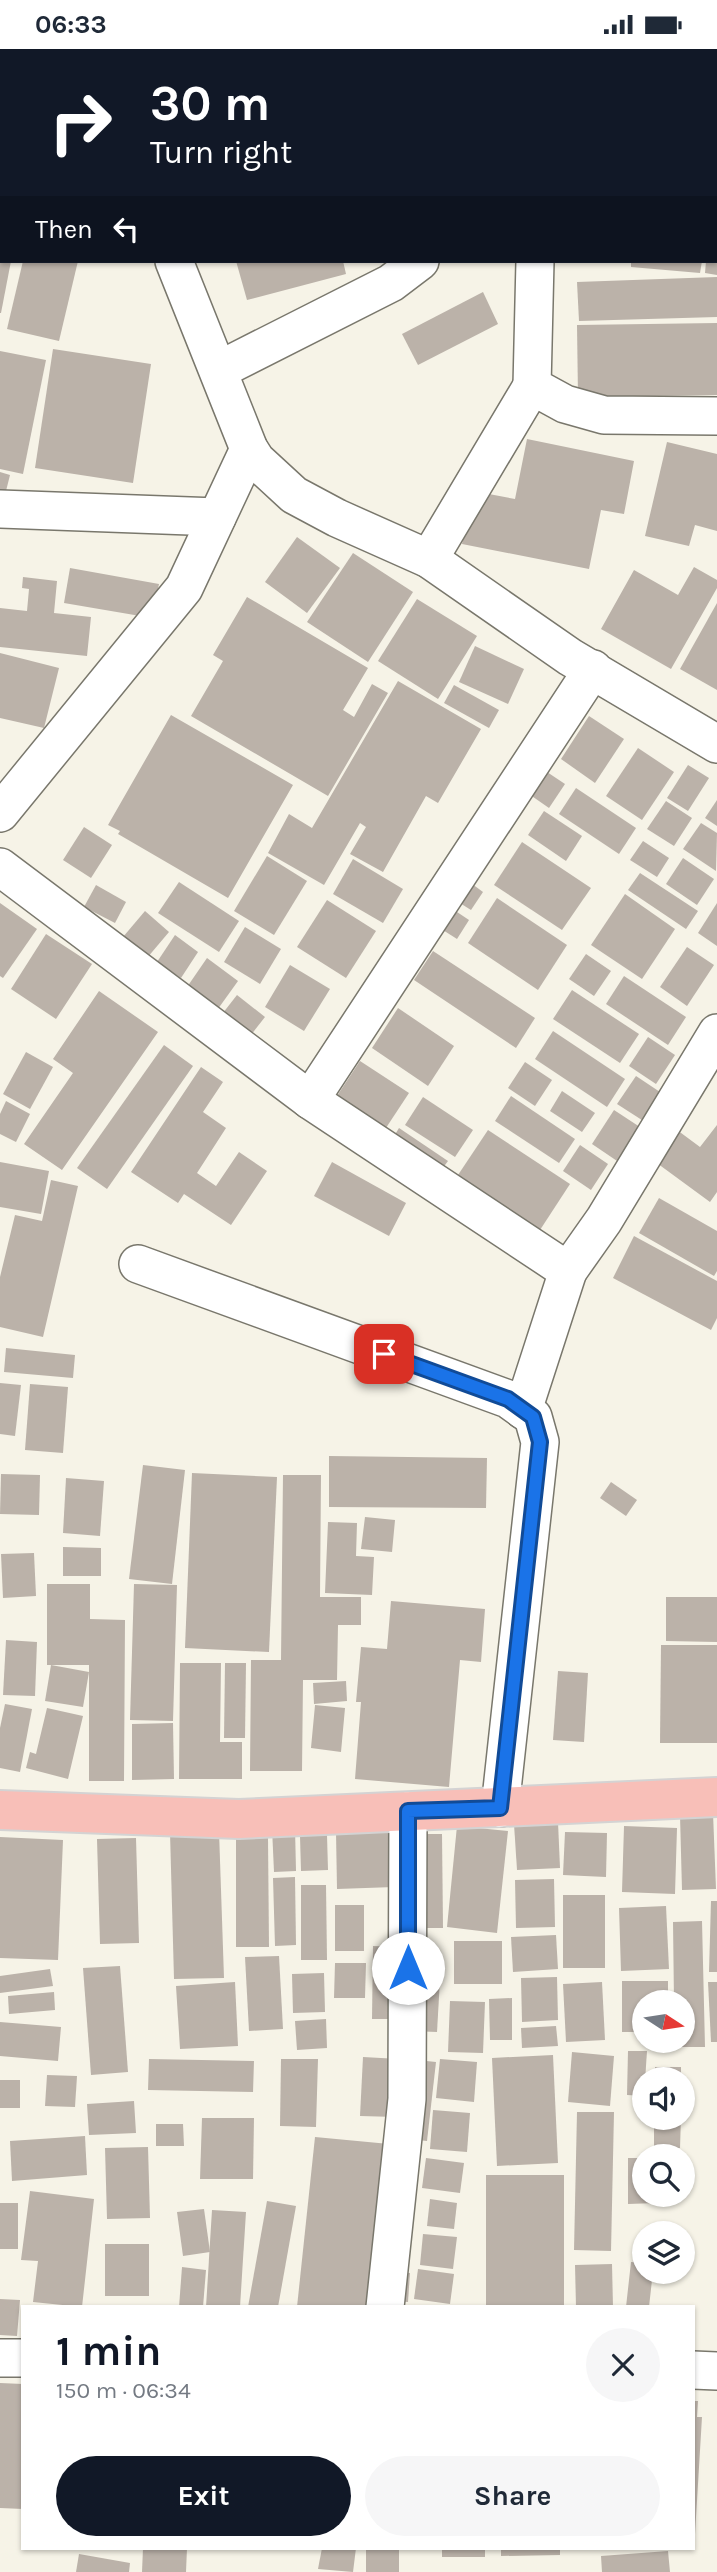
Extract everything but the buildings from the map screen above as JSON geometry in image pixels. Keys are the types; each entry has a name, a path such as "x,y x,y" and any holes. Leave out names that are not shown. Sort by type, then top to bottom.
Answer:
{"main road":[{"path":"0,1810 239,1819 717,1797"}],"street":[{"path":"175,263 249,449 256,460 294,495 337,518 429,559 570,657 717,744"},
{"path":"219,370 391,283 417,263"},
{"path":"429,559 532,386 535,263"},
{"path":"532,386 565,404 604,415 717,416"},
{"path":"0,813 184,589 249,449"},
{"path":"0,509 217,517"},
{"path":"310,1100 593,669"},
{"path":"0,867 310,1100 568,1271"},
{"path":"523,1410 568,1271 604,1220 717,1033"},
{"path":"138,1264 508,1399 533,1417 540,1442 500,1808"},
{"path":"385,2305 407,2099 408,1811"},
{"path":"0,2358 21,2358"},
{"path":"695,2370 717,2371"}],"route":[{"path":"384,1354 508,1399 533,1417 540,1442 500,1808 408,1811 408,1968"}]}
